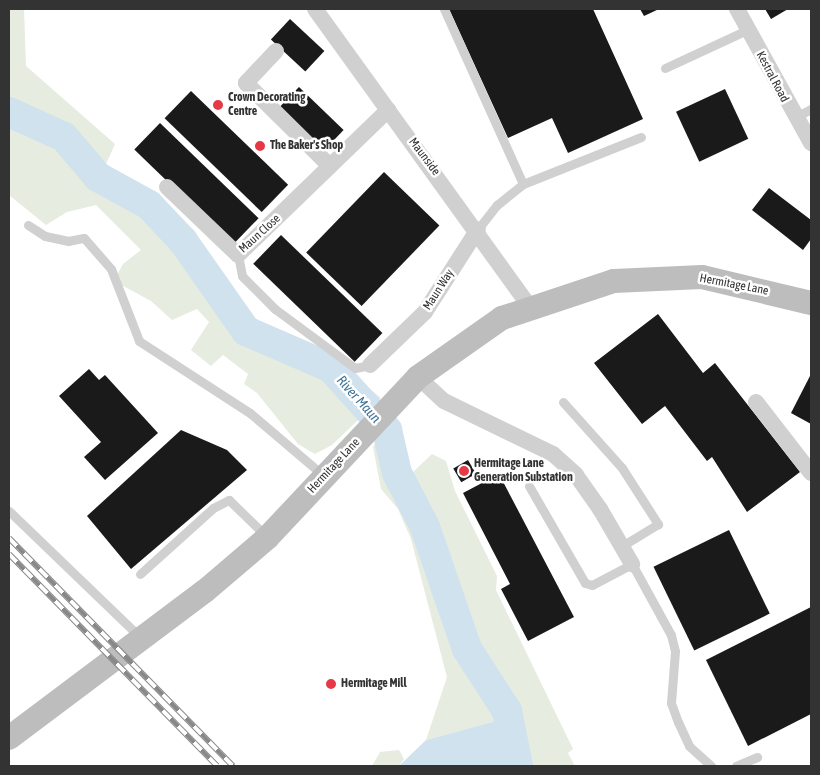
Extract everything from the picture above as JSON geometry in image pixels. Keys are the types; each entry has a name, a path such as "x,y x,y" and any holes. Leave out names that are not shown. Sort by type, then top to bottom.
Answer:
{"street":[{"name":"Kestral Road","path":"737,9 794,118 811,144"},
{"name":"Maunside","path":"318,10 388,110 478,229 530,307"},
{"path":"276,51 246,83 330,166"},
{"name":"Maun Close","path":"167,187 238,255 388,110"},
{"name":"Maun Way","path":"370,365 425,312 478,229"},
{"name":"Hermitage Lane","path":"9,738 142,639 267,538 418,377 486,328 530,307 614,281 702,277 811,304"},
{"path":"418,377 444,401 553,454 576,475 632,564"},
{"path":"756,402 811,473"}],"lane":[{"path":"444,9 523,184"},
{"path":"665,68 747,30"},
{"path":"794,118 811,110"},
{"path":"478,229 496,205 523,184 641,137"},
{"path":"28,224 45,236 68,242 84,238 111,269 139,341 250,413 324,476"},
{"path":"238,255 242,276 275,308 355,368 370,365"},
{"path":"562,402 622,468 658,524 622,546"},
{"path":"529,486 585,584 592,585 632,564 671,635 674,651 671,704 678,722 689,746 711,766"},
{"path":"140,574 213,508 229,500 267,538"},
{"path":"9,511 142,639"},
{"path":"736,766 757,757"}],"shaded area":[{"path":"9,9 24,9 26,66 115,144 106,164 123,179 135,181 185,229 261,329 314,352 323,350 381,398 332,445 315,454 298,444 257,393 244,384 248,374 223,355 211,366 191,350 209,322 197,309 172,320 151,301 114,281 123,264 141,250 96,205 67,212 46,225 9,195"},
{"path":"381,435 398,448 405,474 413,472 432,454 446,461 455,491 497,576 496,590 573,749 568,753 575,766 533,766 527,744 496,721 426,740 447,677 411,539 398,509 381,489 373,447"},
{"path":"399,750 404,759 399,766 372,766 380,752"}],"water":[{"path":"507,711 527,744 533,766 399,766 426,740 496,721"}],"building":[{"path":"449,9 593,9 643,119 568,153 552,118 508,138"},
{"path":"640,9 659,9 644,16"},
{"path":"765,9 788,9 771,19"},
{"path":"290,19 324,51 305,72 271,39"},
{"path":"299,87 344,130 323,152 278,109"},
{"path":"725,89 748,139 699,162 676,112"},
{"path":"191,91 288,185 262,212 165,118"},
{"path":"160,123 259,218 233,245 134,150"},
{"path":"384,172 439,225 362,306 306,253"},
{"path":"769,188 811,220 811,239 803,250 752,210"},
{"path":"281,235 382,333 355,362 253,264"},
{"path":"658,314 703,373 715,363 800,472 747,512 712,457 707,461 665,406 642,424 594,363"},
{"path":"89,369 99,380 105,375 158,433 105,480 84,457 101,442 59,396"},
{"path":"811,374 811,424 791,413"},
{"path":"181,430 227,450 247,470 131,569 87,516"},
{"name":"Hermitage Lane Generation Substation","path":"468,460 476,474 461,482 453,468"},
{"path":"499,474 574,617 528,641 501,589 510,584 463,493"},
{"path":"729,530 770,614 694,650 654,567"},
{"path":"811,607 811,714 748,746 706,660"}],"waterway":[{"name":"River Maun","path":"9,112 64,137 98,177 149,205 183,241 246,331 331,368 387,430 397,473 425,527 467,649 507,711 518,766"}],"railway":[{"path":"9,538 233,766"},
{"path":"9,554 217,766"}],"place":[{"name":"Crown Decorating Centre","path":"218,105"},
{"name":"The Baker's Shop","path":"260,146"},
{"name":"Hermitage Lane Generation Substation","path":"464,471"},
{"name":"Hermitage Mill","path":"331,684"}]}
